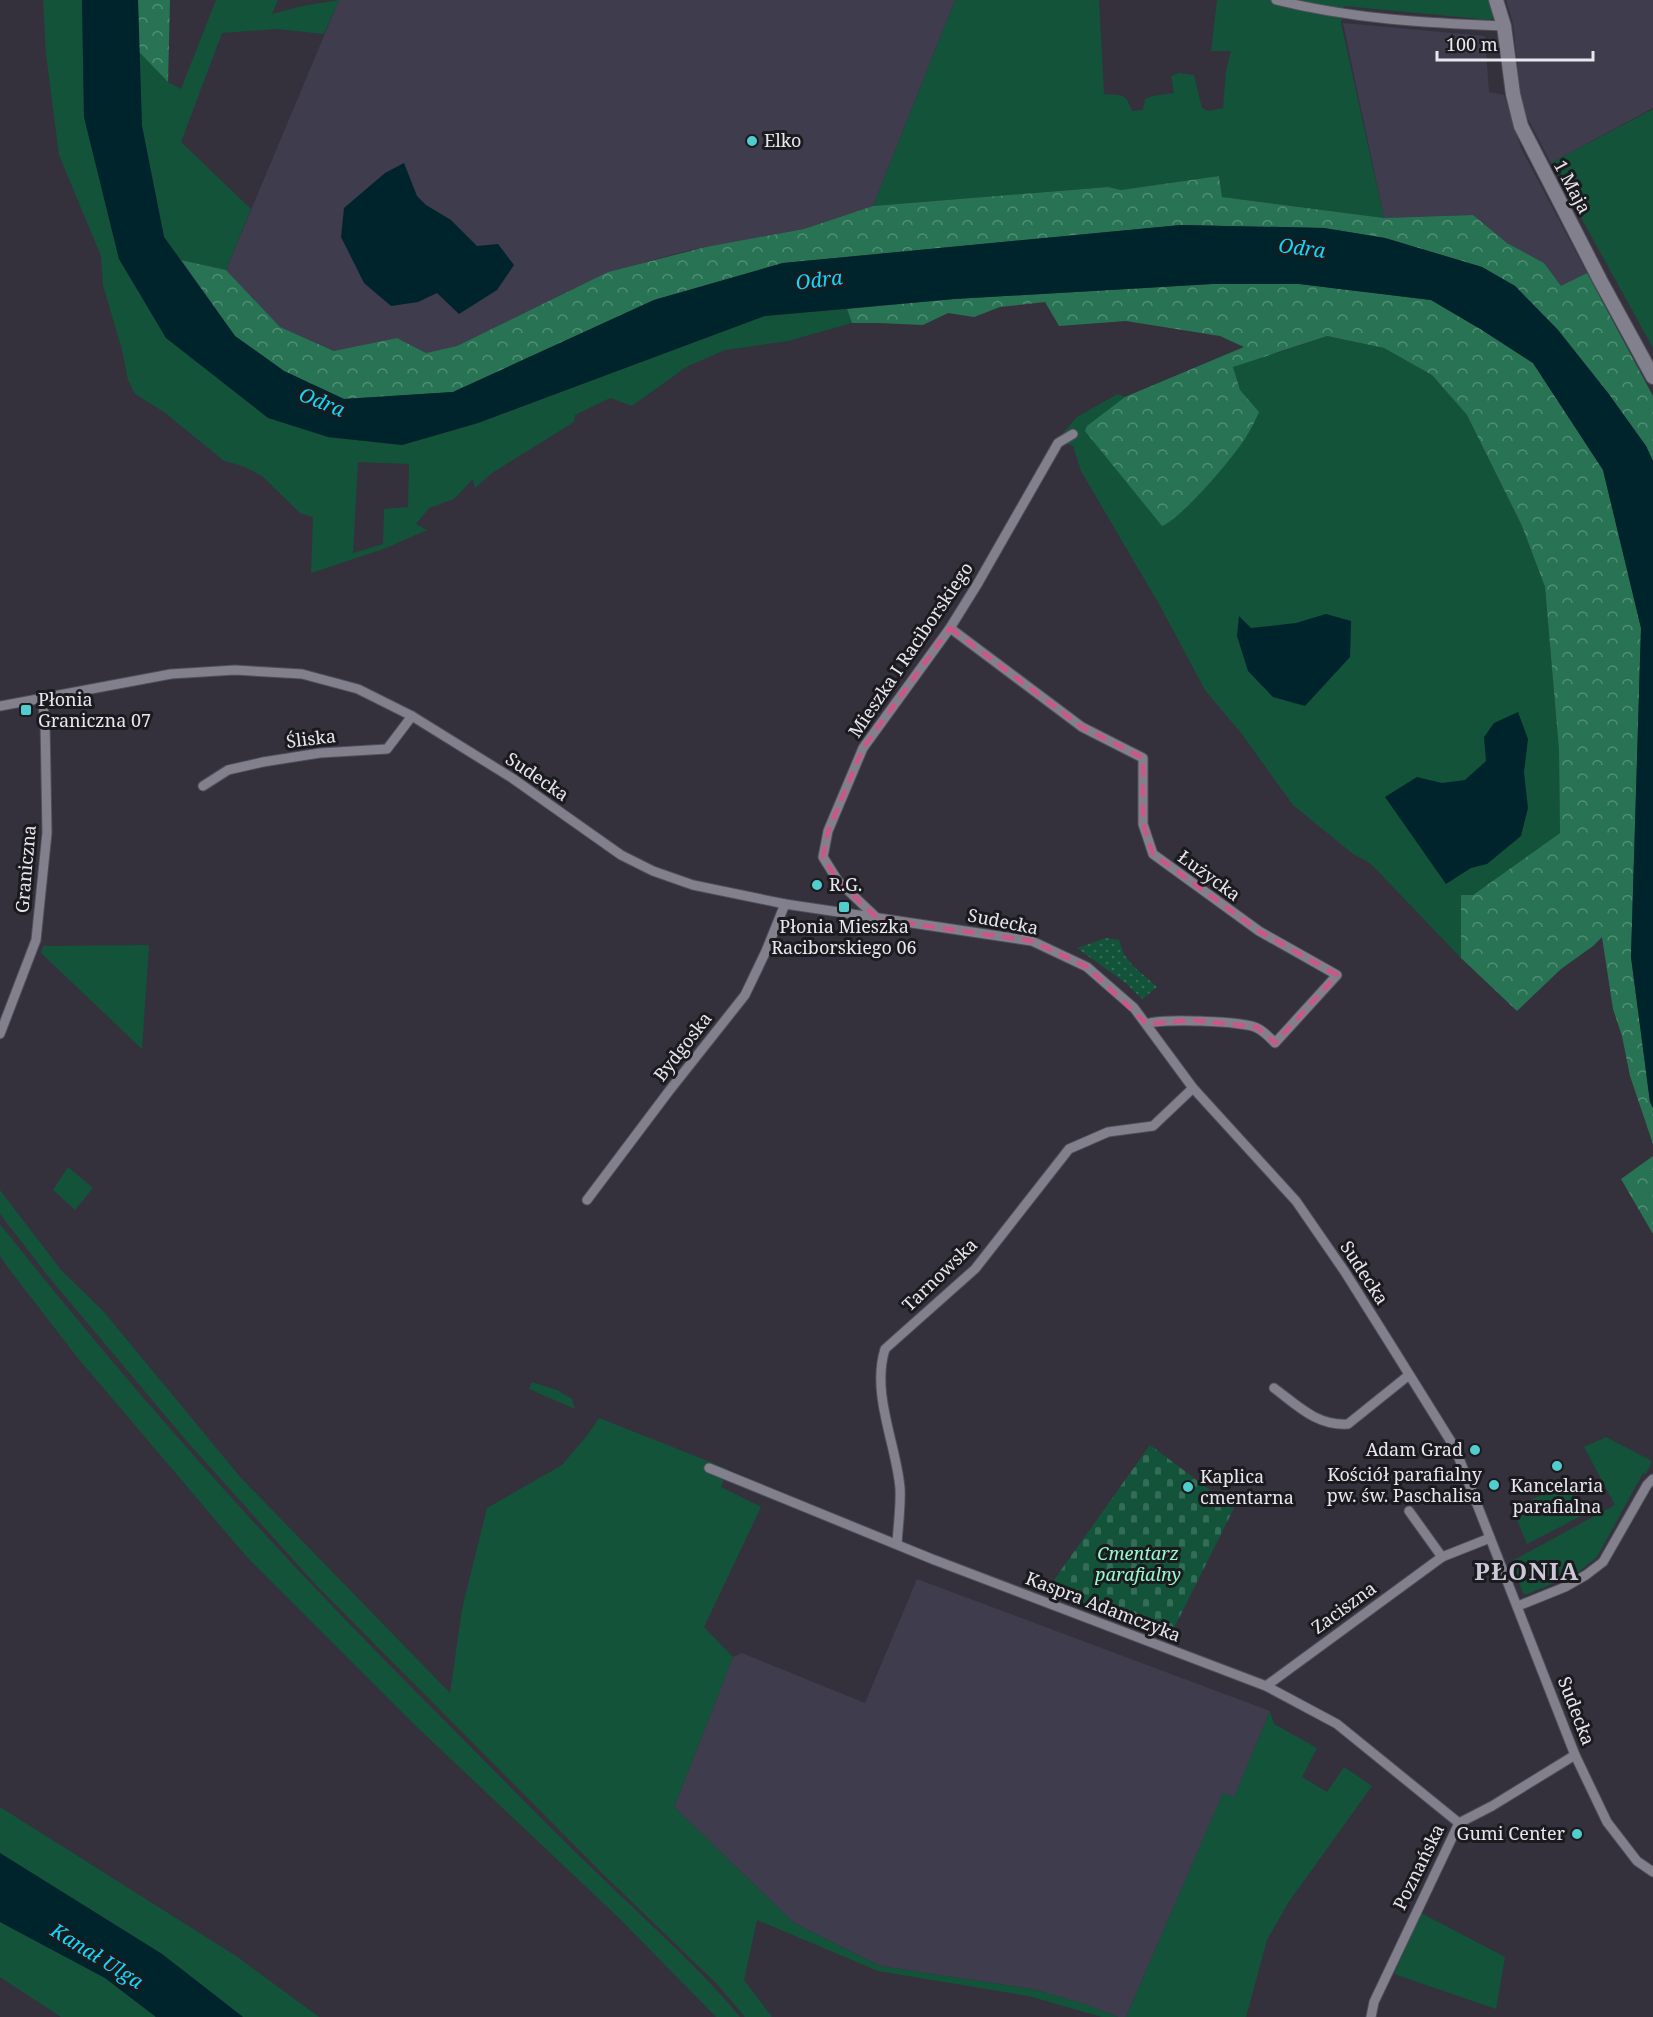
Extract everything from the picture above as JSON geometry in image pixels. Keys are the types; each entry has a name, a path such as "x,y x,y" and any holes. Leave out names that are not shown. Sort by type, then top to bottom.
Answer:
{"street":[{"path":"1276,0 1315,10 1359,16 1430,23 1504,26"},
{"name":"1 Maja","path":"1496,0 1504,26 1513,94 1521,126 1594,269 1653,377"},
{"name":"Mieszka I Raciborskiego","path":"878,919 838,881 823,857 828,831 863,748 950,628 1058,443 1073,434"},
{"name":"Łużycka","path":"950,628 1082,727 1143,758 1143,824 1153,854 1259,932 1337,975 1275,1043 1257,1027 1192,1020 1153,1021 1147,1024"},
{"name":"Sudecka","path":"0,706 171,674 235,670 302,674 358,689 412,716 512,778 621,855 653,871 693,885 785,904 1032,941 1087,967 1134,1008 1193,1088 1296,1201 1345,1272 1455,1448 1575,1755 1607,1822 1638,1861 1653,1872"},
{"name":"Graniczna","path":"0,1034 36,940 47,833 45,721 42,699"},
{"name":"Śliska","path":"203,786 228,770 263,762 320,753 387,749 412,716"},
{"name":"Bydgoska","path":"587,1200 745,995 785,904"},
{"name":"Tarnowska","path":"897,1544 900,1489 881,1387 881,1361 885,1349 975,1269 1069,1149 1108,1132 1153,1126 1193,1088"},
{"path":"1274,1388 1321,1422 1336,1425 1348,1424 1409,1375"},
{"name":"Kaspra Adamczyka","path":"709,1468 1100,1624 1266,1686 1337,1724 1459,1823"},
{"path":"1518,1606 1565,1587 1603,1562 1647,1485 1653,1479"},
{"path":"1409,1511 1442,1557"},
{"name":"Zaciszna","path":"1266,1686 1442,1557 1490,1538"},
{"name":"Poznańska","path":"1371,2017 1374,2002 1459,1823 1575,1755"}],"highlighted area":[{"path":"950,628 1082,727 1143,758 1143,824 1153,854 1259,931 1337,975 1275,1043 1257,1027 1192,1020 1147,1024 1087,967 1032,941 878,919 838,881 823,857 828,831 863,748"}],"shaded area":[{"path":"339,0 955,0 873,206 804,229 687,251 608,272 457,346 426,353 397,338 335,351 280,327 226,270"},
{"path":"1506,0 1653,0 1653,108 1551,163 1526,115 1521,98 1513,23"},
{"path":"1343,23 1485,36 1489,92 1504,95 1521,148 1587,273 1561,287 1544,263 1507,243 1473,215 1384,218"},
{"path":"917,1579 1270,1711 1234,1798 1223,1794 1126,2017 1118,2017 1033,1989 880,1966 794,1923 674,1807 733,1657 742,1653 865,1703"}],"green space":[{"path":"43,0 82,0 84,117 119,259 166,338 328,437 402,445 478,423 764,316 847,309 852,323 788,341 725,350 686,367 632,406 610,398 575,415 574,422 492,473 475,488 473,479 454,499 429,508 416,524 427,530 386,548 311,573 313,517 300,513 262,476 243,466 224,461 164,412 135,394 128,380 122,350 103,285 101,256 59,155 46,54","holes":["358,462 409,464 408,507 384,509 383,544 353,553"]},
{"path":"138,0 170,0 168,82 139,52"},
{"path":"216,0 278,0 272,14 339,0 324,34 276,29 222,33 181,142 251,209 226,270 181,260 164,237 142,126 139,52 168,82 181,89"},
{"path":"955,0 1099,0 1104,94 1122,96 1132,111 1143,110 1145,99 1152,96 1174,93 1171,76 1179,73 1194,75 1202,108 1208,111 1223,108 1226,71 1231,51 1211,51 1217,0 1491,0 1496,13 1491,20 1344,6 1341,23 1384,218 1221,197 1219,176 1121,190 1108,187 873,206"},
{"path":"1653,109 1653,348 1551,163"},
{"path":"1219,176 1222,197 1384,218 1473,215 1507,243 1544,263 1561,286 1587,273 1653,396 1653,461 1646,446 1608,393 1558,330 1515,286 1482,267 1385,238 1324,228 1181,225 783,263 654,300 453,392 344,399 284,371 235,336 181,260 226,270 280,327 334,351 397,338 426,353 457,346 608,272 706,247 804,229 873,206 1108,187 1121,190"},
{"path":"1212,284 1299,284 1431,300 1533,363 1603,470 1641,628 1631,957 1650,1102 1653,1108 1653,1144 1630,1076 1622,1036 1613,1009 1602,937 1561,969 1517,1011 1461,958 1461,895 1473,895 1560,833 1559,750 1545,587 1522,526 1467,415 1432,375 1384,348 1327,336 1233,367 1240,390 1259,412 1240,446 1219,472 1182,512 1162,526 1085,431 1087,426 1125,397 1244,347 1220,336 1126,321 1059,326 1045,302 1000,307 974,317 948,313 923,325 852,323 847,309 954,299"},
{"path":"1327,336 1384,348 1432,375 1467,415 1522,526 1545,587 1559,750 1560,833 1473,895 1461,895 1461,958 1370,863 1353,854 1293,805 1241,733 1205,690 1159,604 1081,471 1073,446 1057,440 1077,417 1118,394 1125,397 1244,347 1277,353"},
{"path":"1106,938 1119,940 1124,955 1157,987 1142,999 1127,984 1077,948"},
{"path":"149,945 142,1049 41,953 43,946"},
{"path":"1653,1156 1653,1234 1621,1179"},
{"path":"68,1167 93,1188 75,1210 53,1190"},
{"path":"0,1190 61,1270 104,1312 241,1478 450,1693 462,1609 487,1508 562,1465 599,1418 728,1469 721,1487 761,1507 704,1627 733,1657 674,1807 794,1923 880,1966 1033,1989 1085,2004 1118,2017 1102,2017 1028,1996 878,1971 757,1920 744,1980 772,2017 745,2017 718,1985 603,1874 315,1584 184,1438 48,1276 0,1214"},
{"path":"0,1224 104,1351 265,1535 378,1654 557,1834 689,1961 740,2017 716,2017 620,1919 418,1728 246,1556 77,1357 6,1265 0,1256"},
{"path":"532,1382 557,1390 572,1399 575,1409 529,1389"},
{"path":"1606,1437 1652,1461 1646,1474 1643,1473 1597,1557 1575,1575 1524,1595 1510,1562 1615,1505 1584,1447"},
{"name":"Cmentarz parafialny","path":"1150,1445 1234,1508 1168,1640 1044,1594"},
{"path":"1567,1484 1583,1515 1527,1544 1512,1508"},
{"path":"1270,1711 1274,1724 1317,1748 1302,1777 1327,1792 1344,1767 1372,1786 1288,1903 1267,1940 1246,2017 1126,2017 1223,1793 1234,1797"},
{"path":"0,1807 236,1956 319,2017 243,2017 162,1954 0,1853"},
{"path":"1421,1913 1505,1957 1496,2009 1394,1974"},
{"path":"0,1922 105,1978 156,2017 61,2017 0,1977"}],"water":[{"name":"Odra","path":"82,0 138,0 142,126 164,237 235,336 284,371 344,399 453,392 654,300 783,263 1181,225 1324,228 1385,238 1482,267 1515,286 1558,330 1608,393 1646,446 1653,461 1653,1108 1650,1102 1631,957 1641,628 1603,470 1533,363 1431,300 1299,284 1212,284 954,299 765,316 478,423 402,445 328,437 268,418 166,338 119,259 84,117"},
{"path":"404,163 417,196 426,205 451,220 477,246 498,244 514,265 497,290 459,314 437,293 418,302 391,306 364,283 341,237 344,208 385,173"},
{"path":"1326,614 1351,621 1350,657 1305,706 1273,697 1248,671 1237,636 1239,616 1251,628 1296,623"},
{"path":"1518,712 1528,739 1524,772 1528,808 1521,836 1487,864 1471,868 1446,884 1385,797 1417,777 1442,783 1465,780 1486,761 1484,737 1494,723"},
{"name":"Kanał Ulga","path":"0,1853 162,1954 243,2017 156,2017 105,1978 0,1922"}],"place":[{"name":"Elko","path":"752,141"},
{"name":"Płonia Graniczna 07","path":"26,710"},
{"name":"R.G.","path":"817,885"},
{"name":"Płonia Mieszka Raciborskiego 06","path":"844,907"},
{"name":"Adam Grad","path":"1475,1450"},
{"name":"Kancelaria parafialna","path":"1557,1466"},
{"name":"Kościół parafialny pw. św. Paschalisa","path":"1494,1485"},
{"name":"Kaplica cmentarna","path":"1188,1487"},
{"name":"Gumi Center","path":"1577,1834"}],"district":[{"name":"PŁONIA","path":"1527,1572"}]}
